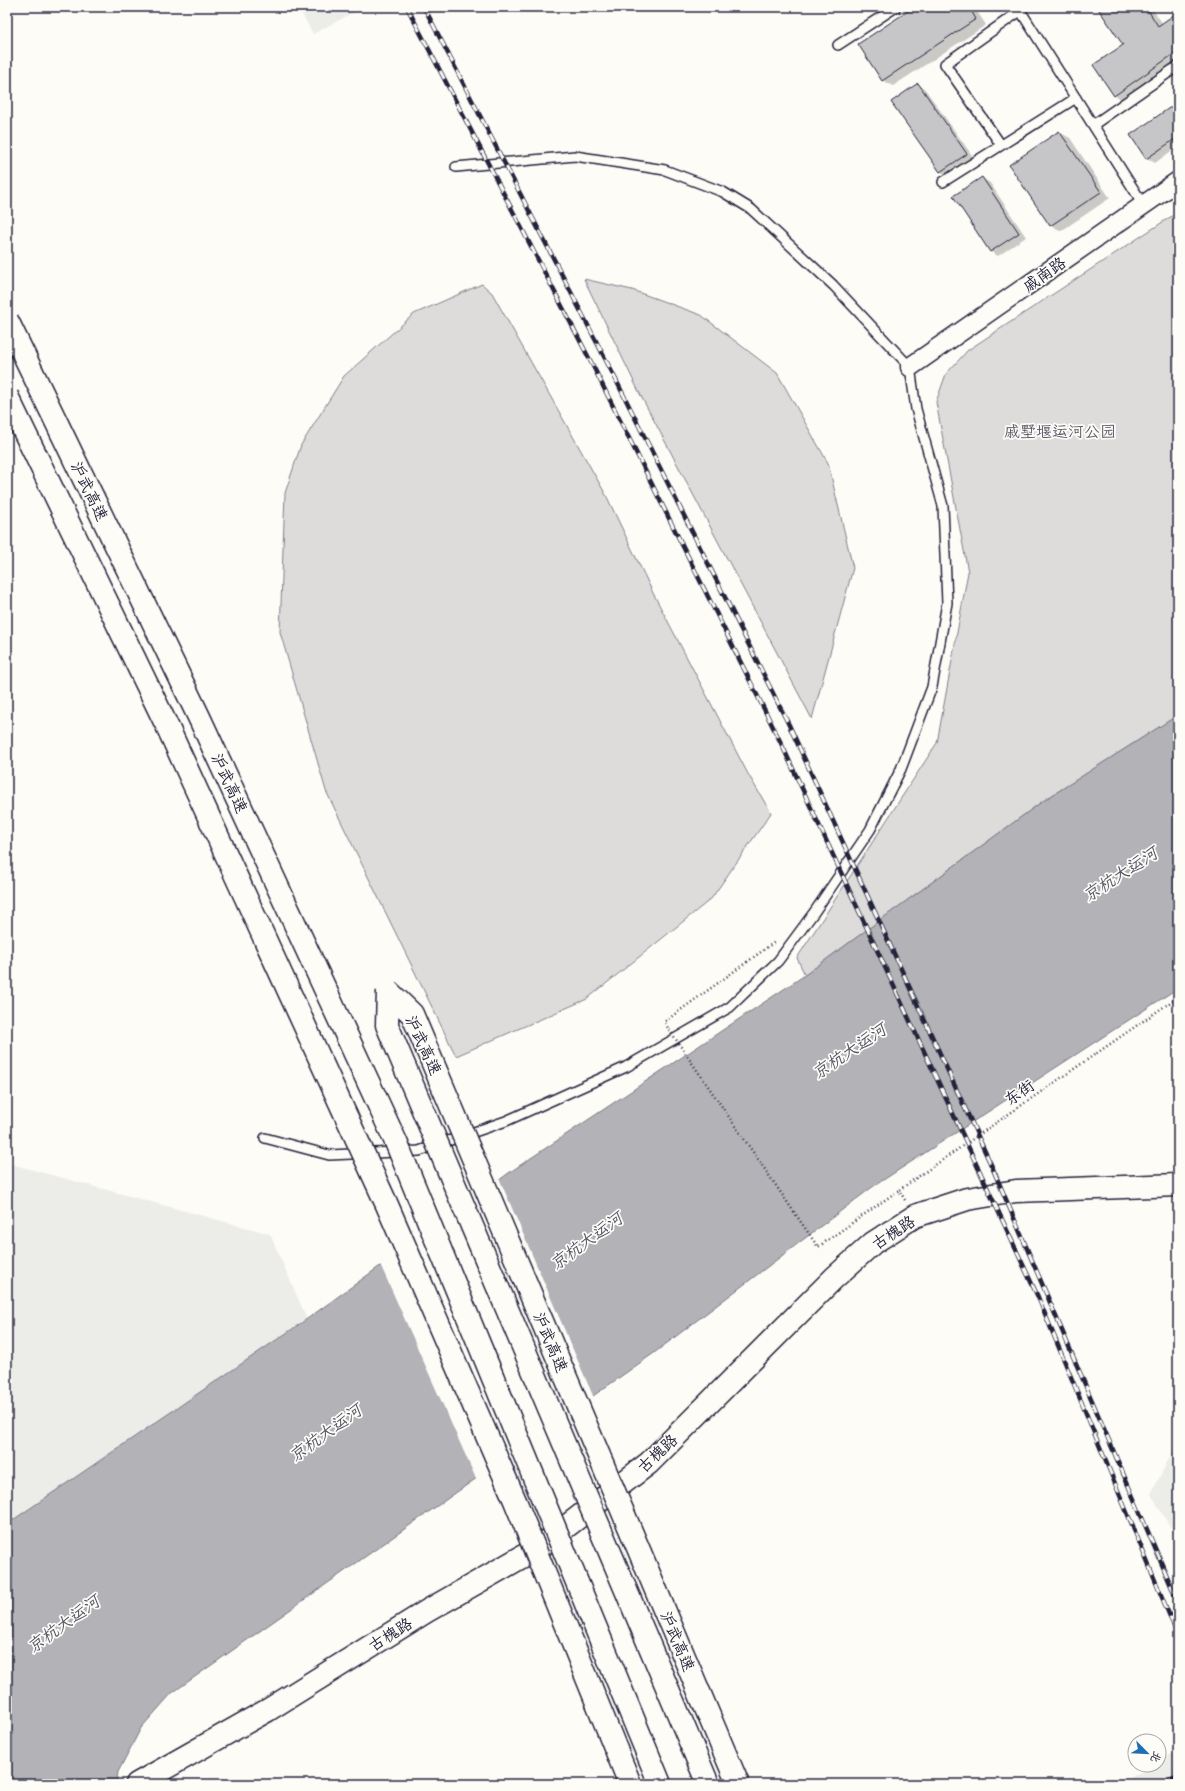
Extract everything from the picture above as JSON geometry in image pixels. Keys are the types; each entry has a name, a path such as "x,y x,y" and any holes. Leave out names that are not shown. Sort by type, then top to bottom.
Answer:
{"main road":[{"name":"沪武高速","path":"7,320 199,717 396,1142 660,1784"},
{"name":"沪武高速","path":"7,396 168,728 387,1205 516,1503 630,1784"},
{"name":"沪武高速","path":"708,1784 387,1025 388,991 412,1014 738,1784"},
{"name":"古槐路","path":"137,1784 268,1710 427,1611 541,1546 649,1463 834,1278 872,1243 915,1216 966,1199 1016,1191 1178,1185"}],"street":[{"name":"戚南路","path":"910,367 1178,181"}],"lane":[{"path":"838,45 896,7"},
{"path":"1002,145 945,64 1019,9 1144,204"},
{"path":"1093,125 1178,66"},
{"path":"943,182 1076,98"},
{"path":"265,1138 329,1155 419,1150 506,1122 626,1067 730,1007 778,961 816,911 870,830 901,769 932,687 947,603 944,506 916,409 910,367 833,285 752,209 723,192 665,170 575,156 456,167"}],"path":[{"name":"东街","path":"747,962 664,1022 818,1247 1178,997"},
{"path":"899,1190 915,1216"}],"shaded area":[{"path":"298,7 359,7 360,9 313,34"},
{"path":"7,1163 270,1234 307,1319 7,1524"},
{"path":"1178,1441 1178,1540 1151,1494"},
{"path":"1178,1750 1178,1784 1120,1784 1139,1773 1167,1773 1167,1756"}],"green space":[{"name":"戚墅堰运河公园","path":"1178,212 1178,715 1043,801 805,975 797,958 937,743 968,572 936,402 946,374 968,350"},
{"path":"584,279 632,290 701,315 777,373 828,463 853,568 812,719 641,396"},
{"path":"482,284 492,293 606,495 653,593 748,774 771,813 711,899 587,999 456,1056 326,791 280,632 285,493 301,445 344,376 414,314"}],"water":[{"name":"京杭大运河","path":"1178,715 1178,988 871,1188 654,1353 172,1693 141,1728 118,1772 116,1784 7,1784 7,1524 307,1319 513,1170 805,975 1043,801"}],"pier":[{"path":"499,1178 594,1398 477,1481 380,1264"}],"building":[{"path":"914,7 969,7 976,19 882,81 858,44"},
{"path":"1097,7 1146,7 1158,26 1178,12 1178,51 1114,96 1093,65 1123,45"},
{"path":"918,83 967,154 940,172 891,102"},
{"path":"1178,102 1178,137 1146,159 1130,135"},
{"path":"1059,131 1101,192 1050,226 1009,165"},
{"path":"982,177 1019,233 990,252 953,196"}],"railway":[{"path":"407,7 591,362 781,743 1038,1297 1178,1636"},
{"path":"424,7 612,372 789,725 993,1169 1178,1602"},
{"path":"1163,1784 1176,1778"}]}
